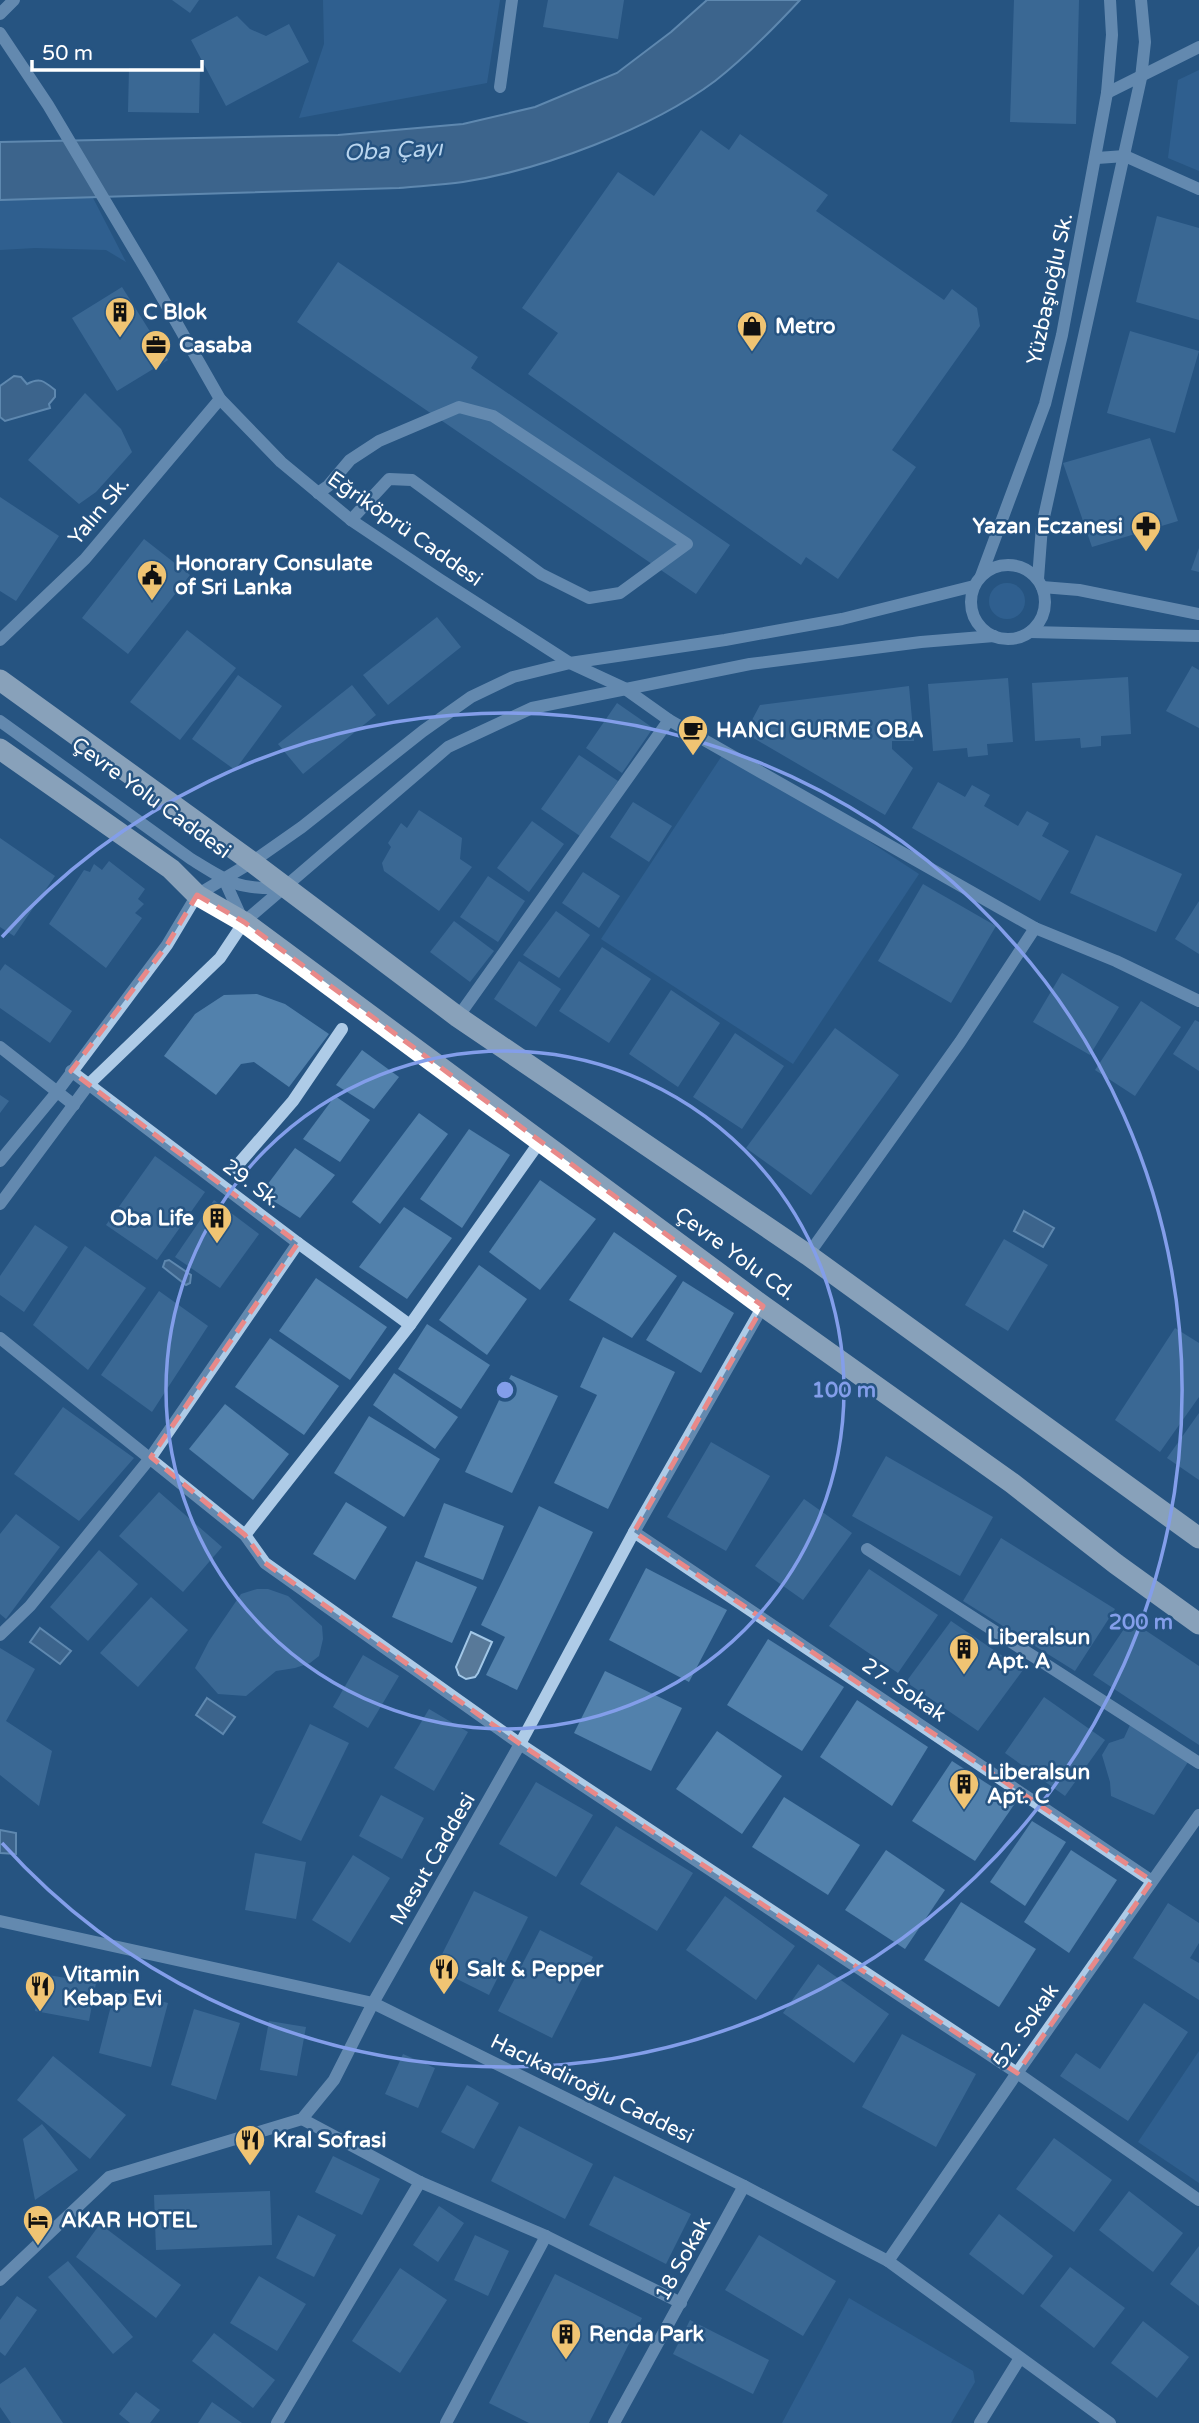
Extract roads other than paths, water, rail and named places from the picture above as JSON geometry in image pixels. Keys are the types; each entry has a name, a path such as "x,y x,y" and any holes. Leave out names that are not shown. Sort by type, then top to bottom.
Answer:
{"highway":[{"name":"Çevre Yolu Caddesi","path":"0,680 284,888"},
{"name":"Çevre Yolu Cd.","path":"0,749 172,869 197,895 244,922 763,1306 1012,1483 1199,1624"},
{"name":"Çevre Yolu Cd.","path":"284,888 458,1017 808,1255 1199,1538"}],"street":[{"path":"0,14 14,0"},
{"path":"500,87 512,0"},
{"name":"Yüzbaşıoğlu Sk.","path":"978,581 1045,404 1062,335 1107,93 1112,35 1110,0"},
{"path":"978,581 971,598 976,621 984,630 1006,639 1030,632 1039,623 1044,612 1045,599 1040,583 1042,526 1141,78 1145,42 1140,0"},
{"name":"Eğriköprü Caddesi","path":"0,33 48,105 220,399 281,462 351,520 570,663 624,688 669,720 1035,928 1116,961 1199,1001"},
{"path":"1107,93 1199,47"},
{"path":"1097,158 1125,156 1199,189"},
{"name":"Yalın Sk.","path":"0,639 85,559 220,399"},
{"path":"318,493 328,486 350,460 379,441 459,407 493,416 687,544 620,593 589,598 541,574 412,480 389,479 351,520"},
{"path":"0,1161 57,1091 167,945 197,895 302,827 423,731 471,697 513,677 570,663 842,619 978,581 996,566 1015,565 1023,568 1040,583 1199,614"},
{"path":"1030,632 1199,636"},
{"path":"0,1203 89,1084 220,958 244,922 448,747 532,708 624,688 750,664 921,642 994,636"},
{"path":"458,1017 669,720"},
{"name":"Çevre Yolu Caddesi","path":"0,721 224,880 253,889 284,888"},
{"path":"224,880 244,922"},
{"path":"808,1255 960,1041 1035,928"},
{"path":"234,1168 293,1101 342,1029"},
{"path":"0,1047 74,1105"},
{"name":"29. Sk.","path":"71,1071 410,1325"},
{"path":"245,1535 410,1325 541,1140"},
{"path":"0,1635 30,1606 151,1457 298,1243"},
{"name":"Mesut Caddesi","path":"302,2119 334,2080 373,2003 520,1744 634,1532 763,1306"},
{"path":"0,1338 245,1535 265,1563 520,1744 1017,2073 1199,2200"},
{"name":"27. Sokak","path":"634,1532 1152,1881"},
{"path":"867,1549 1199,1763"},
{"name":"52. Sokak","path":"888,2261 1199,1815"},
{"name":"Hacıkadiroğlu Caddesi","path":"0,1921 373,2003 744,2186 888,2261 1110,2423"},
{"path":"0,2280 109,2177 302,2119 420,2182 546,2236 681,2303"},
{"path":"277,2423 420,2182"},
{"name":"18 Sokak","path":"614,2423 744,2186"},
{"path":"446,2423 546,2236"},
{"path":"980,2423 1020,2357"}],"water":[{"name":"Oba Çayı","path":"707,0 800,0 738,62 689,99 628,131 526,168 463,182 399,188 0,200 0,142 338,135 463,124 535,107 617,73 671,32"},
{"path":"14,376 21,377 27,384 42,381 55,390 50,408 5,421 0,417 0,386"},
{"path":"1024,1211 1054,1228 1043,1247 1014,1231"},
{"path":"169,1260 191,1275 190,1283 186,1285 163,1267 165,1261"},
{"path":"40,1628 71,1651 60,1664 30,1642"},
{"path":"471,1632 492,1642 478,1673 475,1677 466,1679 459,1675 456,1667"},
{"path":"207,1698 235,1717 223,1734 196,1715"},
{"path":"0,1830 16,1833 16,1854 0,1853"}],"place":[{"name":"C Blok","path":"120,339"},
{"name":"Metro","path":"752,353"},
{"name":"Casaba","path":"156,372"},
{"name":"Yazan Eczanesi","path":"1146,553"},
{"name":"Honorary Consulate of Sri Lanka","path":"152,602"},
{"name":"HANCI GURME OBA","path":"693,757"},
{"name":"Oba Life","path":"217,1245"},
{"name":"Liberalsun Apt. A","path":"964,1676"},
{"name":"Liberalsun Apt. C","path":"964,1811"},
{"name":"Salt & Pepper","path":"444,1996"},
{"name":"Vitamin Kebap Evi","path":"40,2013"},
{"name":"Kral Sofrasi","path":"250,2167"},
{"name":"AKAR HOTEL","path":"38,2247"},
{"name":"Renda Park","path":"566,2361"}]}
